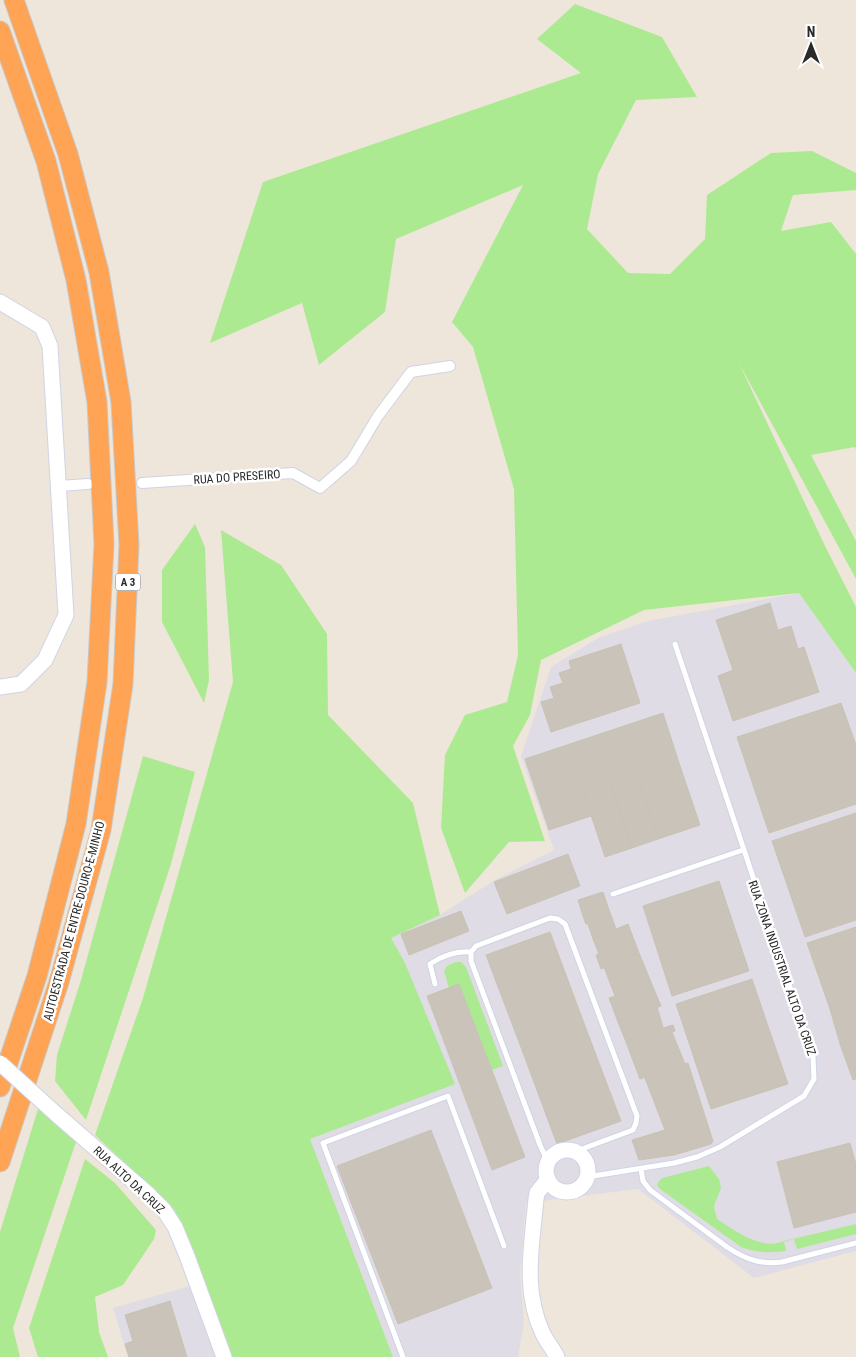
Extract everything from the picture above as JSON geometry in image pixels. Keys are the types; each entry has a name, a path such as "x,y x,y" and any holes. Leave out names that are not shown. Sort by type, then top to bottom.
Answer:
{"highway":[{"name":"AUTOESTRADA DE ENTRE-DOURO-E-MINHO","path":"0,1162 59,982 101,830 123,684 130,545 121,402 99,272 68,154 14,0"},
{"name":"AUTOESTRADA DE ENTRE-DOURO-E-MINHO","path":"0,31 46,161 76,280 96,402 104,544 97,682 76,824 37,976 0,1087"}],"street":[{"path":"0,302 42,327 50,346 66,615 45,660 21,684 0,687"},
{"name":"RUA DO PRESEIRO","path":"142,483 293,473 320,488 351,461 378,416 411,372 450,366"},
{"path":"59,486 88,484"},
{"name":"RUA ALTO DA CRUZ","path":"0,1063 164,1210 175,1227 188,1256 224,1357"},
{"path":"568,1150 578,1154 585,1160 587,1166 587,1175 583,1184 571,1191 564,1192 558,1190 548,1179 546,1173 549,1161 555,1154 561,1151 568,1150"},
{"path":"548,1179 537,1193 529,1256 529,1280 538,1321 543,1334 557,1357"}],"lane":[{"name":"RUA ZONA INDUSTRIAL ALTO DA CRUZ","path":"587,1175 593,1176 641,1169 697,1157 720,1147 804,1096 814,1079 813,1056 742,850 675,644"},
{"path":"613,894 742,850"},
{"path":"549,1161 540,1145 484,998 471,961 471,952 476,946 550,918 558,919 565,924 637,1116 632,1130 582,1150 578,1154"},
{"path":"435,984 430,964 460,952 471,952"},
{"path":"403,1357 323,1143 448,1096 504,1246"},
{"path":"641,1169 643,1180 650,1190 727,1248 740,1256 754,1261 772,1264 856,1243"}],"shaded area":[{"path":"799,593 856,673 856,1251 754,1278 638,1189 526,1203 520,1274 524,1323 518,1357 128,1357 113,1308 204,1282 191,1244 174,1209 153,1190 159,1023 440,915 495,880 554,850 521,756 551,667 600,637 648,621"}],"green space":[{"path":"575,4 662,37 697,97 636,100 598,174 587,229 628,273 670,274 705,239 707,195 771,153 812,151 856,173 856,190 793,195 781,231 831,222 856,254 856,450 855,447 811,455 856,541 856,579 739,363 825,546 856,607 856,673 799,593 644,610 541,660 530,715 513,746 545,841 509,842 465,893 441,828 445,755 465,715 507,702 518,655 514,489 473,347 452,322 523,185 396,239 385,312 319,365 302,303 210,343 263,182 581,73 537,39"},
{"path":"195,524 205,547 209,680 204,703 162,622 162,570"},
{"path":"221,530 281,565 327,634 328,715 413,803 440,915 391,938 405,963 455,1084 310,1139 393,1357 230,1357 191,1244 174,1209 95,1135 143,998 233,682"},
{"path":"143,756 195,772 171,864 86,1120 55,1081 57,1055 81,980"},
{"path":"461,962 466,967 503,1066 492,1070 459,984 449,988 444,971 447,966"},
{"path":"38,1109 76,1142 13,1328 20,1357 0,1357 0,1232"},
{"path":"85,1159 115,1183 156,1230 154,1239 123,1285 95,1297 99,1332 108,1357 38,1357 29,1328"},
{"path":"709,1166 719,1179 721,1188 714,1206 717,1219 749,1238 758,1242 776,1243 856,1224 856,1234 797,1249 794,1239 784,1242 786,1251 763,1252 741,1247 657,1185 662,1178"}],"building":[{"path":"770,603 778,630 791,626 798,649 804,647 819,692 733,721 718,676 733,670 716,620"},
{"path":"621,644 640,703 551,732 541,702 554,698 550,687 563,683 559,673 571,669 569,661"},
{"path":"841,703 856,745 856,804 769,833 737,737"},
{"path":"663,713 679,763 584,794 567,745"},
{"path":"567,745 591,816 549,830 525,759"},
{"path":"679,763 700,825 658,839 637,776"},
{"path":"637,776 658,839 632,848 611,785"},
{"path":"611,785 632,848 605,857 584,794"},
{"path":"856,813 856,920 805,937 772,841"},
{"path":"568,854 580,886 507,914 494,882"},
{"path":"719,881 749,971 672,996 643,906"},
{"path":"603,892 608,907 583,916 578,900"},
{"path":"608,907 616,929 593,939 583,916"},
{"path":"461,911 469,931 409,955 401,934"},
{"path":"628,924 639,953 601,969 596,955 599,954 593,939"},
{"path":"856,927 856,1000 830,1009 807,943"},
{"path":"550,932 585,1026 522,1050 486,955"},
{"path":"639,953 661,1006 618,1022 609,998 615,996 604,967"},
{"path":"752,979 770,1032 694,1058 676,1004"},
{"path":"459,984 525,1157 492,1170 427,996"},
{"path":"856,1000 856,1039 840,1044 830,1009"},
{"path":"657,1007 663,1027 631,1038 632,1041 626,1042 618,1022"},
{"path":"673,1025 675,1031 672,1032 685,1064 640,1079 626,1042 632,1041 631,1038"},
{"path":"585,1026 621,1121 557,1144 522,1050"},
{"path":"770,1032 788,1084 711,1109 694,1058"},
{"path":"856,1039 856,1079 853,1080 840,1044"},
{"path":"688,1063 713,1141 711,1144 674,1155 639,1160 632,1140 665,1130 645,1078"},
{"path":"431,1130 492,1288 398,1324 337,1166"},
{"path":"850,1143 856,1164 856,1212 794,1228 777,1162"},
{"path":"170,1301 187,1357 129,1357 125,1344 133,1341 125,1315"}]}
